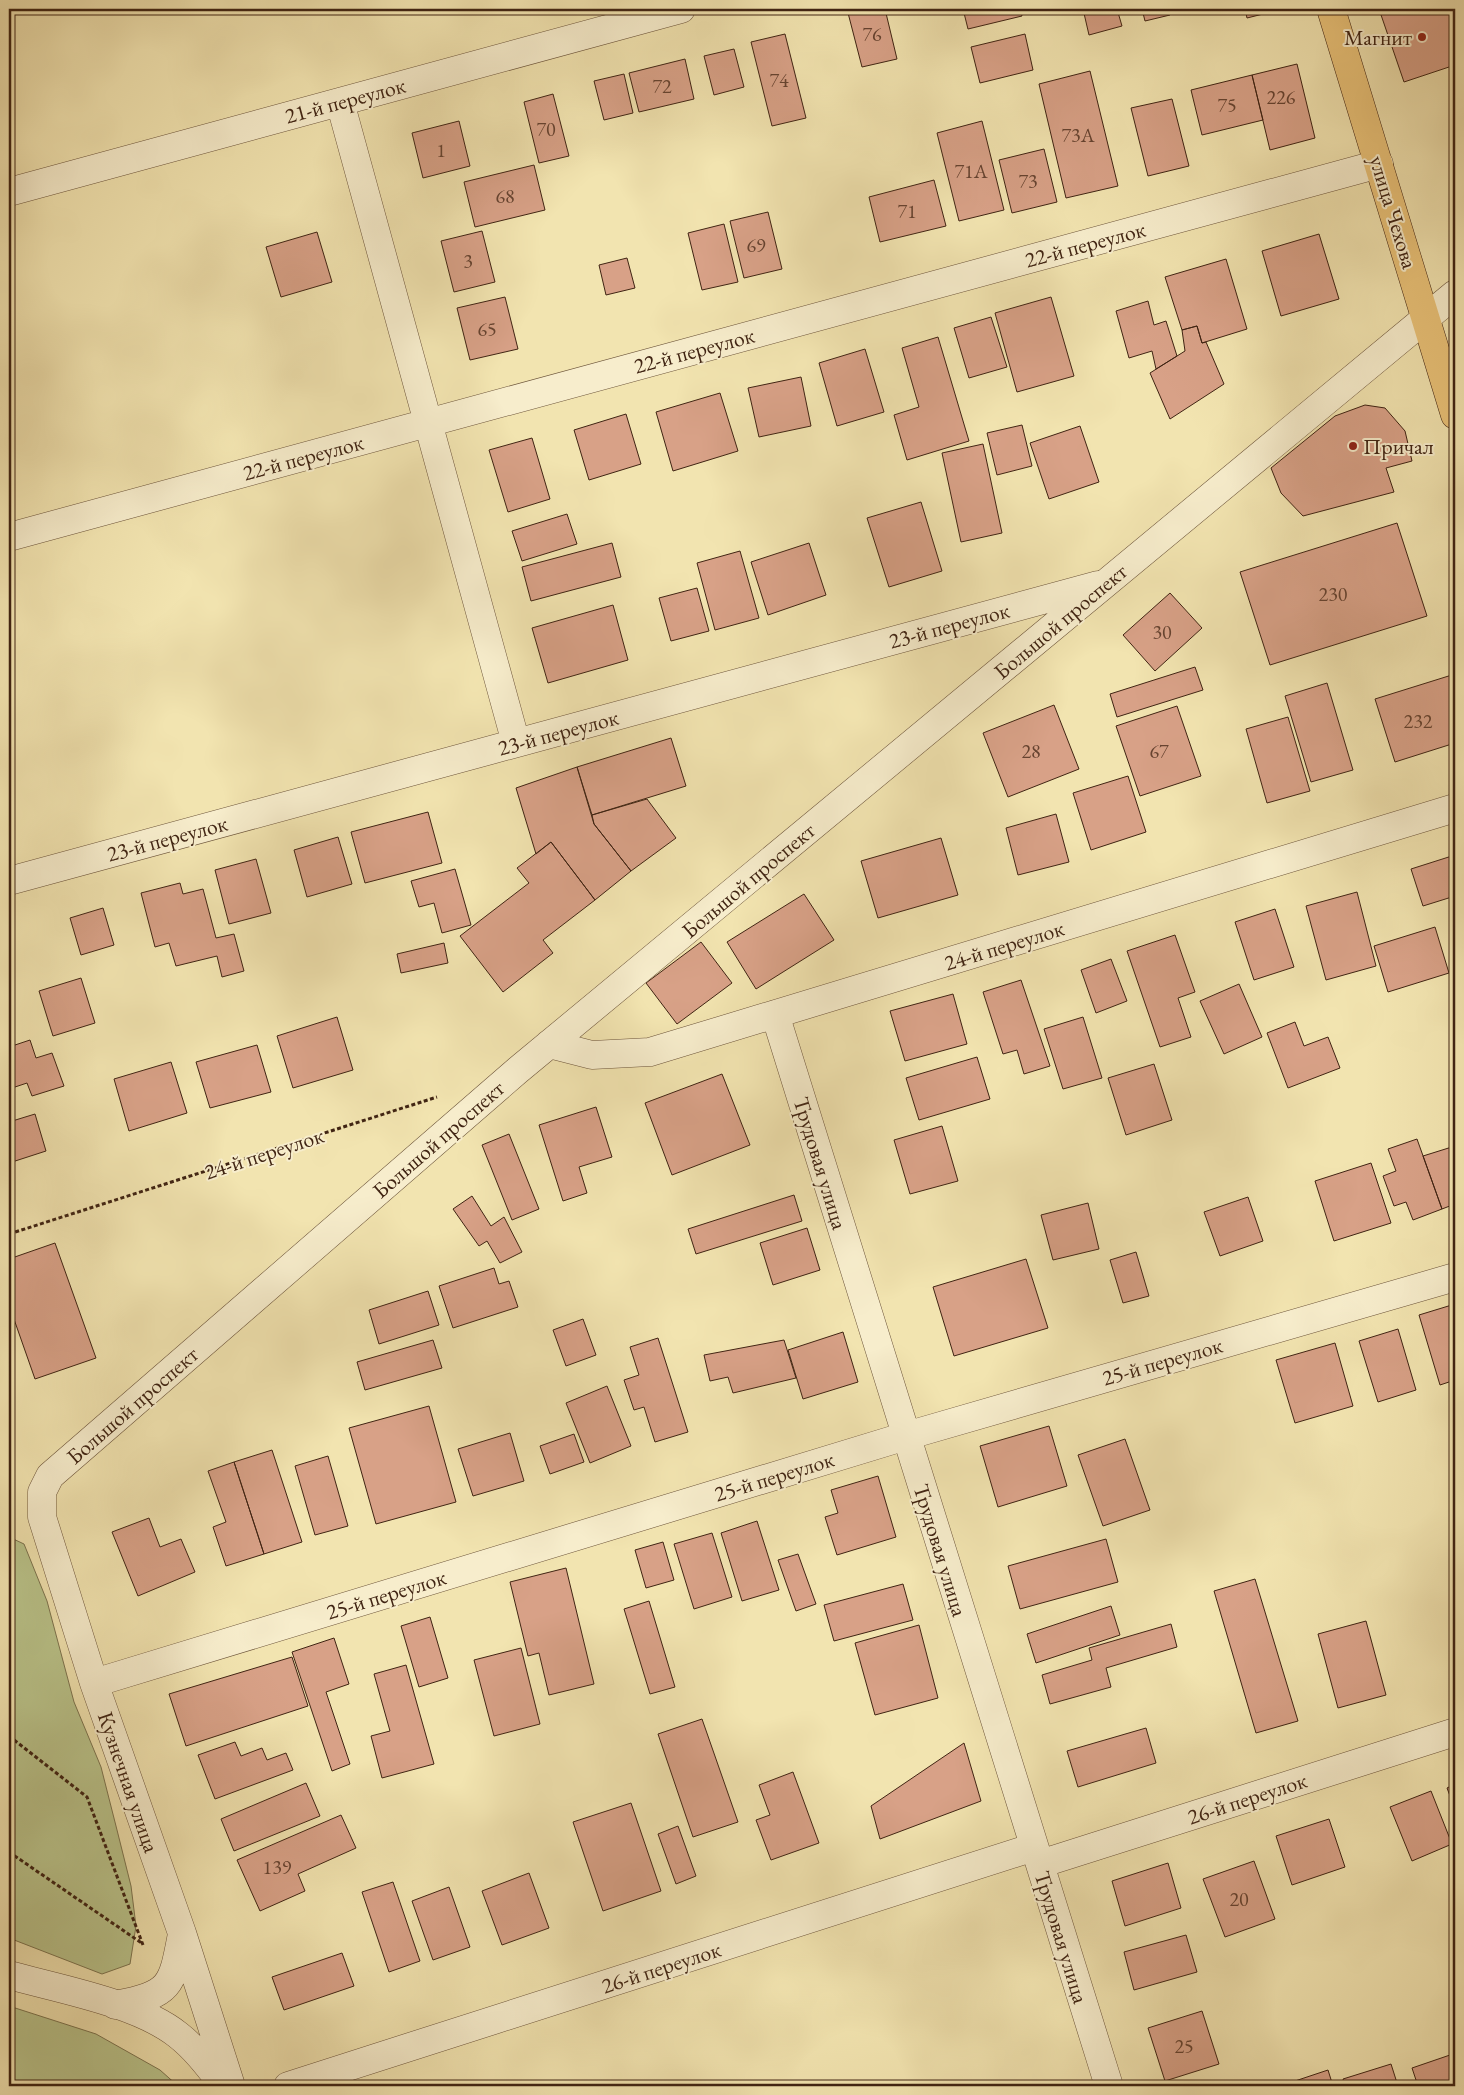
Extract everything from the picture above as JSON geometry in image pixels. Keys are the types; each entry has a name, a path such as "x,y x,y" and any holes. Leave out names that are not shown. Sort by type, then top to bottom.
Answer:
{"main road":[{"name":"улица Чехова","path":"1331,9 1455,415"}],"street":[{"name":"21-й переулок","path":"9,192 682,9"},
{"path":"340,102 516,743"},
{"name":"22-й переулок","path":"9,537 1379,164"},
{"name":"Большой проспект","path":"50,1476 549,1044 1455,294"},
{"name":"23-й переулок","path":"9,881 1107,582"},
{"name":"24-й переулок","path":"549,1044 592,1055 650,1052 1455,808"},
{"name":"Трудовая улица","path":"775,1014 1109,2086"},
{"name":"25-й переулок","path":"94,1683 906,1436 1455,1277"},
{"name":"Кузнечная улица","path":"50,1476 42,1492 42,1517 94,1683 182,1933 231,2086"},
{"name":"26-й переулок","path":"288,2086 1037,1856 1455,1732"},
{"path":"115,2005 144,1999 167,1986 175,1968 182,1933"},
{"path":"9,1975 115,2005 149,2018 178,2034 207,2064 224,2086"}],"path":[{"name":"24-й переулок","path":"9,1234 446,1094"},
{"path":"9,1736 87,1797 144,1944"},
{"path":"9,1852 144,1944"},
{"path":"144,1944 182,1933"}],"green space":[{"path":"9,1537 24,1544 47,1601 74,1702 101,1767 131,1886 136,1926 130,1964 102,1974 9,1938"},
{"path":"9,2006 96,2034 160,2070 178,2086 9,2086"}],"building":[{"path":"847,9 885,9 897,59 862,67"},
{"path":"963,9 1020,9 1022,16 968,29"},
{"path":"1083,9 1117,9 1122,26 1089,35"},
{"path":"1142,9 1168,9 1170,15 1145,21"},
{"path":"1245,9 1270,9 1271,12 1247,18"},
{"name":"Магнит","path":"1379,9 1455,9 1455,65 1404,82"},
{"path":"785,34 806,118 772,126 751,42"},
{"path":"1025,34 1033,70 980,83 971,47"},
{"path":"734,49 744,87 714,95 704,56"},
{"path":"685,59 694,99 639,112 629,73"},
{"path":"1297,64 1315,138 1270,150 1252,75"},
{"path":"1090,71 1118,186 1066,198 1039,84"},
{"path":"624,74 633,113 604,120 594,81"},
{"path":"1252,75 1263,120 1202,135 1191,90"},
{"path":"553,94 569,156 539,163 524,102"},
{"path":"1172,99 1189,166 1148,176 1131,108"},
{"path":"459,121 470,166 423,178 412,133"},
{"path":"982,121 1004,210 959,221 937,133"},
{"path":"1044,149 1057,202 1012,213 999,160"},
{"path":"534,165 545,210 475,227 464,182"},
{"path":"934,180 946,226 880,242 869,197"},
{"path":"768,212 782,269 744,278 730,221"},
{"path":"724,224 738,282 702,290 688,233"},
{"path":"482,231 495,282 454,292 441,241"},
{"path":"317,232 332,282 281,297 266,247"},
{"path":"1319,234 1339,299 1281,316 1262,251"},
{"path":"627,258 635,288 606,295 599,265"},
{"path":"1226,259 1247,329 1202,343 1197,326 1182,330 1165,277"},
{"path":"505,297 518,349 470,360 457,308"},
{"path":"1051,297 1074,376 1017,392 995,313"},
{"path":"1148,301 1154,325 1166,321 1177,356 1156,369 1152,351 1129,358 1116,311"},
{"path":"991,317 1007,367 969,378 954,328"},
{"path":"1197,326 1202,343 1206,342 1224,384 1170,419 1150,373 1185,351 1182,330"},
{"path":"938,337 969,441 907,460 894,415 919,407 902,348"},
{"path":"865,349 884,412 837,426 819,363"},
{"path":"801,377 811,426 759,437 748,388"},
{"path":"720,393 738,451 673,471 656,412"},
{"name":"Причал","path":"1365,405 1385,408 1405,431 1412,461 1386,468 1394,492 1303,516 1281,493 1271,468 1335,416"},
{"path":"626,414 641,464 589,480 574,430"},
{"path":"1022,425 1032,466 997,475 987,433"},
{"path":"1080,426 1099,482 1049,499 1030,443"},
{"path":"532,438 550,499 508,512 489,450"},
{"path":"983,444 1002,533 961,542 942,453"},
{"path":"921,502 942,571 889,587 867,518"},
{"path":"567,514 577,544 522,561 512,531"},
{"path":"1397,523 1427,616 1270,665 1240,572"},
{"path":"612,543 621,577 531,601 522,567"},
{"path":"809,543 826,595 768,615 751,562"},
{"path":"740,551 759,618 715,630 697,563"},
{"path":"697,588 709,631 671,641 659,598"},
{"path":"1170,593 1202,628 1155,671 1123,635"},
{"path":"613,605 628,660 548,683 532,628"},
{"path":"1195,667 1203,690 1117,717 1110,694"},
{"path":"1455,674 1455,743 1395,762 1375,699"},
{"path":"1327,683 1353,770 1311,782 1285,696"},
{"path":"1054,705 1079,769 1008,797 983,733"},
{"path":"1177,706 1201,776 1140,796 1116,726"},
{"path":"1288,717 1310,791 1267,803 1246,729"},
{"path":"671,738 686,786 592,815 577,767"},
{"path":"577,767 594,824 631,871 595,900 551,842 536,854 516,788"},
{"path":"1128,776 1146,832 1091,850 1073,793"},
{"path":"647,799 676,838 631,871 594,824 592,815"},
{"path":"428,812 442,863 365,883 351,832"},
{"path":"1056,814 1069,862 1018,875 1006,828"},
{"path":"338,837 352,884 307,897 294,850"},
{"path":"941,838 958,895 878,918 861,861"},
{"path":"551,842 595,900 543,940 553,953 503,992 460,936 529,883 517,868"},
{"path":"1455,855 1455,896 1423,906 1411,869"},
{"path":"256,859 271,913 229,924 215,870"},
{"path":"455,869 471,925 442,933 434,903 419,907 411,881"},
{"path":"180,883 183,894 203,889 216,938 234,934 244,971 222,977 217,956 176,966 169,943 155,947 141,893"},
{"path":"1357,892 1376,966 1326,980 1306,906"},
{"path":"804,894 834,940 756,989 727,942"},
{"path":"103,908 114,945 81,955 70,918"},
{"path":"1275,909 1294,967 1254,980 1235,922"},
{"path":"1435,927 1449,973 1388,992 1374,946"},
{"path":"1175,935 1195,992 1178,998 1191,1037 1160,1047 1127,951"},
{"path":"701,942 732,983 677,1024 646,983"},
{"path":"444,943 448,963 401,973 397,954"},
{"path":"1111,959 1127,1001 1096,1013 1081,970"},
{"path":"81,978 95,1023 53,1036 39,991"},
{"path":"1021,980 1050,1066 1024,1074 1017,1050 1003,1054 983,992"},
{"path":"1239,984 1262,1037 1224,1054 1200,1001"},
{"path":"953,994 967,1044 905,1061 890,1011"},
{"path":"337,1017 353,1070 293,1088 277,1036"},
{"path":"1083,1017 1102,1078 1063,1089 1044,1029"},
{"path":"1295,1022 1304,1046 1328,1037 1340,1068 1288,1088 1267,1033"},
{"path":"30,1040 36,1058 52,1053 64,1086 32,1096 27,1083 9,1089 9,1047"},
{"path":"257,1045 271,1092 210,1108 196,1062"},
{"path":"977,1057 990,1099 919,1120 906,1078"},
{"path":"171,1062 187,1113 129,1131 114,1079"},
{"path":"1154,1064 1172,1120 1126,1135 1108,1078"},
{"path":"722,1074 750,1145 672,1175 645,1103"},
{"path":"596,1107 612,1157 579,1167 587,1193 563,1201 539,1125"},
{"path":"35,1114 46,1151 9,1163 9,1122"},
{"path":"942,1126 958,1181 910,1194 894,1140"},
{"path":"509,1134 539,1209 512,1220 482,1145"},
{"path":"1417,1139 1442,1209 1413,1220 1406,1202 1394,1206 1383,1176 1396,1171 1388,1149"},
{"path":"1455,1146 1455,1204 1442,1209 1423,1156"},
{"path":"1371,1163 1391,1223 1334,1241 1315,1181"},
{"path":"794,1195 802,1221 696,1254 688,1229"},
{"path":"472,1196 491,1226 504,1217 522,1252 500,1263 487,1241 479,1246 453,1209"},
{"path":"1248,1197 1263,1241 1220,1256 1204,1212"},
{"path":"1088,1203 1099,1249 1053,1260 1041,1215"},
{"path":"807,1228 820,1270 773,1285 760,1243"},
{"path":"55,1243 96,1358 35,1379 9,1305 9,1259"},
{"path":"1136,1252 1149,1296 1123,1303 1110,1260"},
{"path":"1026,1259 1048,1328 954,1356 933,1287"},
{"path":"494,1268 499,1284 509,1281 518,1307 453,1328 439,1286"},
{"path":"428,1291 439,1325 379,1344 369,1310"},
{"path":"1455,1304 1455,1380 1440,1385 1419,1315"},
{"path":"583,1319 596,1355 566,1366 553,1330"},
{"path":"1398,1329 1416,1390 1378,1402 1359,1341"},
{"path":"843,1332 858,1382 803,1399 788,1350"},
{"path":"658,1338 688,1432 655,1442 644,1407 634,1410 624,1380 639,1375 630,1347"},
{"path":"433,1340 442,1368 365,1390 357,1362"},
{"path":"784,1340 796,1378 733,1393 728,1377 710,1381 704,1355"},
{"path":"1335,1343 1353,1406 1295,1423 1276,1360"},
{"path":"607,1386 631,1446 590,1463 566,1403"},
{"path":"429,1406 456,1502 376,1524 349,1428"},
{"path":"1049,1426 1067,1486 998,1507 980,1446"},
{"path":"510,1433 524,1481 473,1496 458,1449"},
{"path":"574,1434 584,1462 550,1474 540,1446"},
{"path":"1125,1439 1150,1510 1103,1526 1078,1455"},
{"path":"272,1450 302,1542 264,1554 234,1462"},
{"path":"328,1456 348,1526 315,1535 295,1466"},
{"path":"234,1462 264,1554 226,1566 213,1527 226,1522 208,1471"},
{"path":"878,1476 896,1537 837,1555 825,1517 838,1513 831,1490"},
{"path":"149,1518 160,1547 181,1539 195,1572 138,1596 112,1532"},
{"path":"757,1521 779,1590 742,1601 721,1533"},
{"path":"712,1533 732,1597 694,1609 674,1544"},
{"path":"1106,1539 1118,1582 1020,1609 1008,1566"},
{"path":"663,1542 674,1580 646,1588 635,1550"},
{"path":"798,1554 816,1604 796,1611 778,1560"},
{"path":"566,1568 594,1684 549,1695 539,1653 528,1656 510,1582"},
{"path":"1255,1579 1298,1721 1256,1733 1214,1591"},
{"path":"903,1584 913,1620 834,1641 824,1605"},
{"path":"649,1601 675,1687 650,1694 624,1609"},
{"path":"1111,1606 1120,1635 1036,1663 1027,1634"},
{"path":"430,1617 448,1678 419,1687 401,1626"},
{"path":"1366,1621 1386,1695 1338,1708 1318,1634"},
{"path":"1171,1624 1177,1647 1106,1668 1111,1687 1050,1704 1042,1675 1092,1660 1089,1648"},
{"path":"919,1625 938,1698 875,1715 855,1643"},
{"path":"334,1638 349,1684 326,1692 350,1764 332,1771 292,1652"},
{"path":"521,1648 540,1724 494,1736 474,1660"},
{"path":"292,1657 308,1706 186,1746 169,1694"},
{"path":"406,1665 434,1764 382,1778 371,1736 390,1731 374,1674"},
{"path":"702,1719 738,1822 693,1837 658,1734"},
{"path":"1146,1728 1156,1763 1078,1787 1067,1751"},
{"path":"235,1742 241,1756 262,1748 267,1760 286,1753 293,1770 215,1799 198,1755"},
{"path":"964,1743 981,1801 880,1839 871,1806"},
{"path":"793,1772 819,1843 771,1860 756,1820 770,1815 759,1785"},
{"path":"306,1783 320,1816 234,1851 221,1819"},
{"path":"1455,1784 1455,1809 1447,1788"},
{"path":"1431,1791 1452,1844 1412,1861 1390,1807"},
{"path":"631,1803 661,1891 603,1911 573,1822"},
{"path":"341,1815 356,1848 298,1874 305,1891 260,1911 237,1860"},
{"path":"1329,1819 1345,1867 1292,1885 1276,1836"},
{"path":"678,1826 696,1876 676,1884 658,1834"},
{"path":"1254,1861 1275,1919 1225,1937 1203,1879"},
{"path":"1168,1863 1181,1908 1125,1926 1112,1881"},
{"path":"529,1873 549,1928 502,1945 482,1891"},
{"path":"393,1882 420,1961 389,1972 362,1892"},
{"path":"449,1887 470,1947 433,1960 412,1901"},
{"path":"1186,1935 1197,1972 1134,1990 1124,1952"},
{"path":"342,1953 354,1986 284,2010 272,1977"},
{"path":"1202,2011 1219,2064 1165,2081 1148,2028"},
{"path":"1450,2055 1455,2069 1455,2086 1418,2086 1412,2068"},
{"path":"1391,2064 1398,2086 1345,2086 1343,2079"},
{"path":"1328,2070 1333,2086 1287,2086 1286,2084"}],"place":[{"name":"Магнит","path":"1422,37"},
{"name":"Причал","path":"1353,446"}]}
